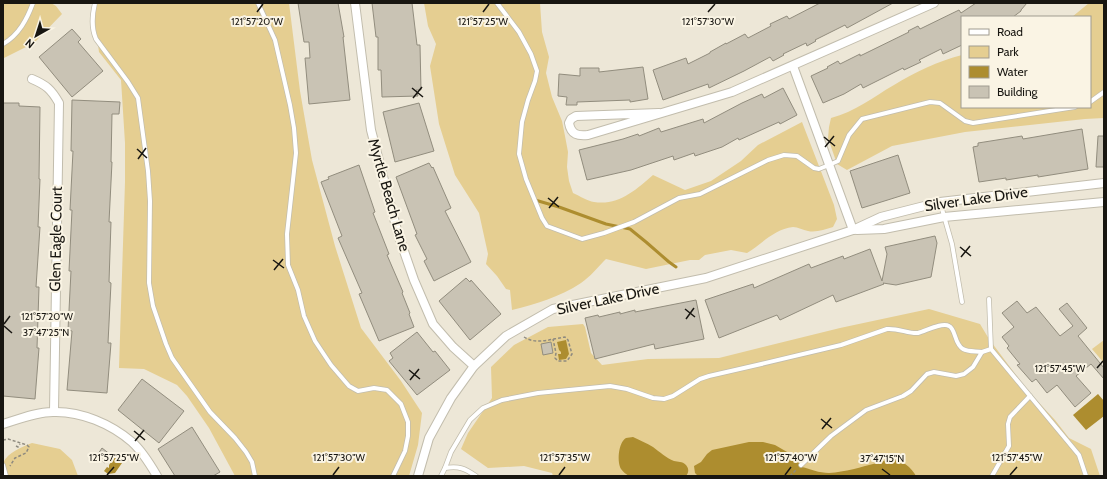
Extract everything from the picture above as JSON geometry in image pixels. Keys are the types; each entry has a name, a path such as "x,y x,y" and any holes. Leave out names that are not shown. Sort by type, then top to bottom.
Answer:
{"street":[{"name":"Myrtle Beach Lane","path":"355,3 371,130 398,234 414,280 434,324 453,347 474,366"},
{"path":"659,113 576,116 571,119 569,123 570,129 580,136 732,92 934,3"},
{"path":"793,66 853,230"},
{"name":"Glen Eagle Court","path":"32,79 45,84 54,93 59,103 54,412"},
{"name":"Silver Lake Drive","path":"418,476 429,438 451,398 474,366 506,336 553,309 706,278 853,230 882,217 940,202 1104,183"},
{"name":"Silver Lake Drive","path":"853,230 884,229 944,217 1104,202"},
{"path":"3,424 35,414 54,412 83,416 103,422 132,442 144,455 157,476"}],"lane":[{"path":"3,44 17,32 27,20 33,3"},
{"path":"95,3 92,15 93,30 96,39 138,98 148,171 150,201 149,283 153,306 172,358 210,412 236,438 246,452 252,462 255,476"},
{"path":"258,3 275,40 294,128 296,153 287,234 288,265 298,290 304,316 315,341 331,365 349,386 358,391 374,388 387,390 401,404 408,422 408,436 405,450 393,476"},
{"path":"498,3 519,32 531,54 537,71 522,122 518,154 526,180 546,226 582,239 634,222 679,198 700,194 768,160 784,155 797,156 814,168 819,169 829,165 838,161 848,135 862,119 930,102 940,103 964,121 973,123 1069,108"},
{"path":"1091,101 1104,92"},
{"path":"940,202 952,244 962,302"},
{"path":"989,299 991,349 1079,455 1086,476"},
{"path":"441,476 451,452 470,420 483,408 502,400 538,393 610,386 627,389 653,398 664,399 673,396 709,376 841,345 895,328 917,333 942,325 949,326 952,329 958,345 963,349 982,352 991,349"},
{"path":"801,465 831,436 866,410 903,396 911,391 927,374 934,372 956,376 964,374 973,367 982,352"},
{"path":"992,476 1009,446 1008,424 1010,417 1030,396"},
{"path":"3,465 6,475"},
{"path":"445,468 455,466 466,469 476,476"}],"path":[{"path":"517,330 530,341 542,341 553,339 564,337 568,340 572,354 567,361 558,361 556,358 553,339"},
{"path":"3,440 8,439 29,447 26,453 15,458 6,475"},
{"path":"16,446 18,447 20,444"},
{"path":"790,476 801,465"}],"green space":[{"path":"3,3 51,3 56,6 62,14 34,43 4,58 3,62"},
{"path":"92,3 289,3 300,91 312,160 335,246 361,328 401,381 422,413 418,445 409,476 235,476 209,428 187,396 177,385 144,369 119,368 125,182 125,143 121,80 99,52"},
{"path":"424,3 540,3 542,32 549,57 546,73 552,97 562,121 568,152 567,167 569,181 573,193 586,200 603,203 611,202 626,196 653,175 685,190 711,181 741,161 758,145 802,122 834,205 837,219 833,227 814,232 795,227 786,228 774,234 747,253 731,250 705,255 699,260 690,260 646,269 606,259 588,278 573,288 548,300 512,310 510,290 506,289 486,264 488,254 479,213 455,175 439,124 430,66 436,44 428,26"},
{"path":"1089,3 1104,3 1104,118 965,132 892,146 847,170 837,164 828,138 831,118 856,108 918,71 944,60 961,55 961,108 1091,108 1091,16 1073,16"},
{"path":"929,309 980,324 989,339 1028,391 1055,420 1069,438 1091,449 1100,476 553,476 552,473 524,466 488,468 461,449 468,433 492,398 491,367 514,345 548,327 583,324 591,353 602,365 648,359 719,358 840,328"},
{"path":"1104,340 1104,363 1092,349"},
{"path":"32,443 60,449 72,460 78,476 3,476 3,463 5,459 16,450"}],"water":[{"path":"566,340 569,354 566,359 559,360 558,354 561,354 561,352 557,342"},
{"path":"1098,394 1104,401 1104,416 1086,430 1073,415"},
{"path":"633,437 651,446 671,460 682,462 688,469 686,476 629,476 626,474 620,466 620,448 623,440"},
{"path":"749,442 763,442 775,445 794,456 802,467 818,472 841,472 879,463 888,459 895,459 906,464 916,476 698,476 695,473 694,466 701,462 712,450"},
{"path":"115,457 122,463 115,473 108,474 104,471 107,467 109,468 109,465"}],"building":[{"path":"298,3 338,3 344,37 350,100 309,104 305,58 310,58 309,42 304,42"},
{"path":"372,3 412,3 417,45 420,45 421,90 416,90 418,96 382,97 381,70 378,70 378,37 376,37"},
{"path":"820,3 893,3 847,28 845,25 815,40 816,41 807,46 806,43 783,54 784,55 773,61 770,57 709,88 708,84 663,100 653,70 686,58 688,64 745,34 748,38 771,26 770,24 787,16 789,19"},
{"path":"976,3 1027,3 1021,11 1014,16 961,16 961,45 943,54 941,49 919,60 921,62 904,70 903,68 863,88 861,84 844,94 823,103 811,76 828,68 827,67 838,61 840,64 860,54 860,56 918,26 920,29 959,10 961,13"},
{"path":"72,29 81,39 78,42 103,71 72,97 39,57"},
{"path":"643,67 648,99 630,102 630,100 577,102 577,105 566,105 567,97 558,96 559,74 580,76 580,68 599,68 599,72"},
{"path":"783,88 797,115 780,124 779,122 739,140 738,138 722,147 695,156 694,153 674,160 673,156 631,170 587,180 579,150 638,134 639,136 659,128 661,132 703,119 704,123 762,94 764,98"},
{"path":"72,100 120,102 119,114 112,114 112,162 109,222 111,222 109,282 111,283 108,343 111,343 107,393 67,390 72,331 68,330 71,271 69,271 72,210 70,210 73,151 71,151"},
{"path":"3,103 19,103 19,106 40,107 38,227 40,227 36,287 39,287 37,348 39,348 35,399 3,396"},
{"path":"419,103 434,151 395,162 383,112"},
{"path":"1082,129 1088,169 1038,177 1038,175 979,182 973,147 978,146 978,143 1022,136 1023,139"},
{"path":"1098,136 1104,136 1104,167 1096,167"},
{"path":"898,155 910,193 862,208 850,171"},
{"path":"429,163 432,168 433,167 451,208 445,211 471,262 434,281 424,261 427,259 415,235 417,234 396,177"},
{"path":"359,165 375,212 373,213 389,254 387,255 403,292 402,293 414,327 379,341 359,294 362,293 338,238 342,236 321,182 329,179 328,177"},
{"path":"935,236 937,243 931,277 896,285 883,283 884,284 836,302 833,295 780,320 777,315 719,338 705,300 753,284 754,288 809,264 811,268 843,256 844,259 870,249 882,281 887,254 885,247"},
{"path":"466,278 470,282 471,280 501,314 470,340 439,301"},
{"path":"696,300 704,339 655,349 654,344 595,359 585,318 598,315 599,317 620,312 620,314 635,310 635,312"},
{"path":"1017,301 1027,313 1036,307 1060,336 1073,326 1059,309 1067,303 1087,328 1078,336 1104,368 1104,379 1091,364 1076,376 1091,393 1075,407 1057,385 1047,393 1036,379 1032,382 1017,365 1020,364 1007,348 1009,346 1002,337 1014,327 1002,313"},
{"path":"417,332 450,370 417,395 389,361 393,358 390,353"},
{"path":"551,342 553,353 543,355 541,344"},
{"path":"142,379 184,411 159,443 118,410"},
{"path":"192,427 220,472 213,476 175,476 158,449"},
{"path":"102,448 111,455 105,463 96,457"}],"waterway":[{"path":"535,200 606,224 630,229 676,267"}]}
